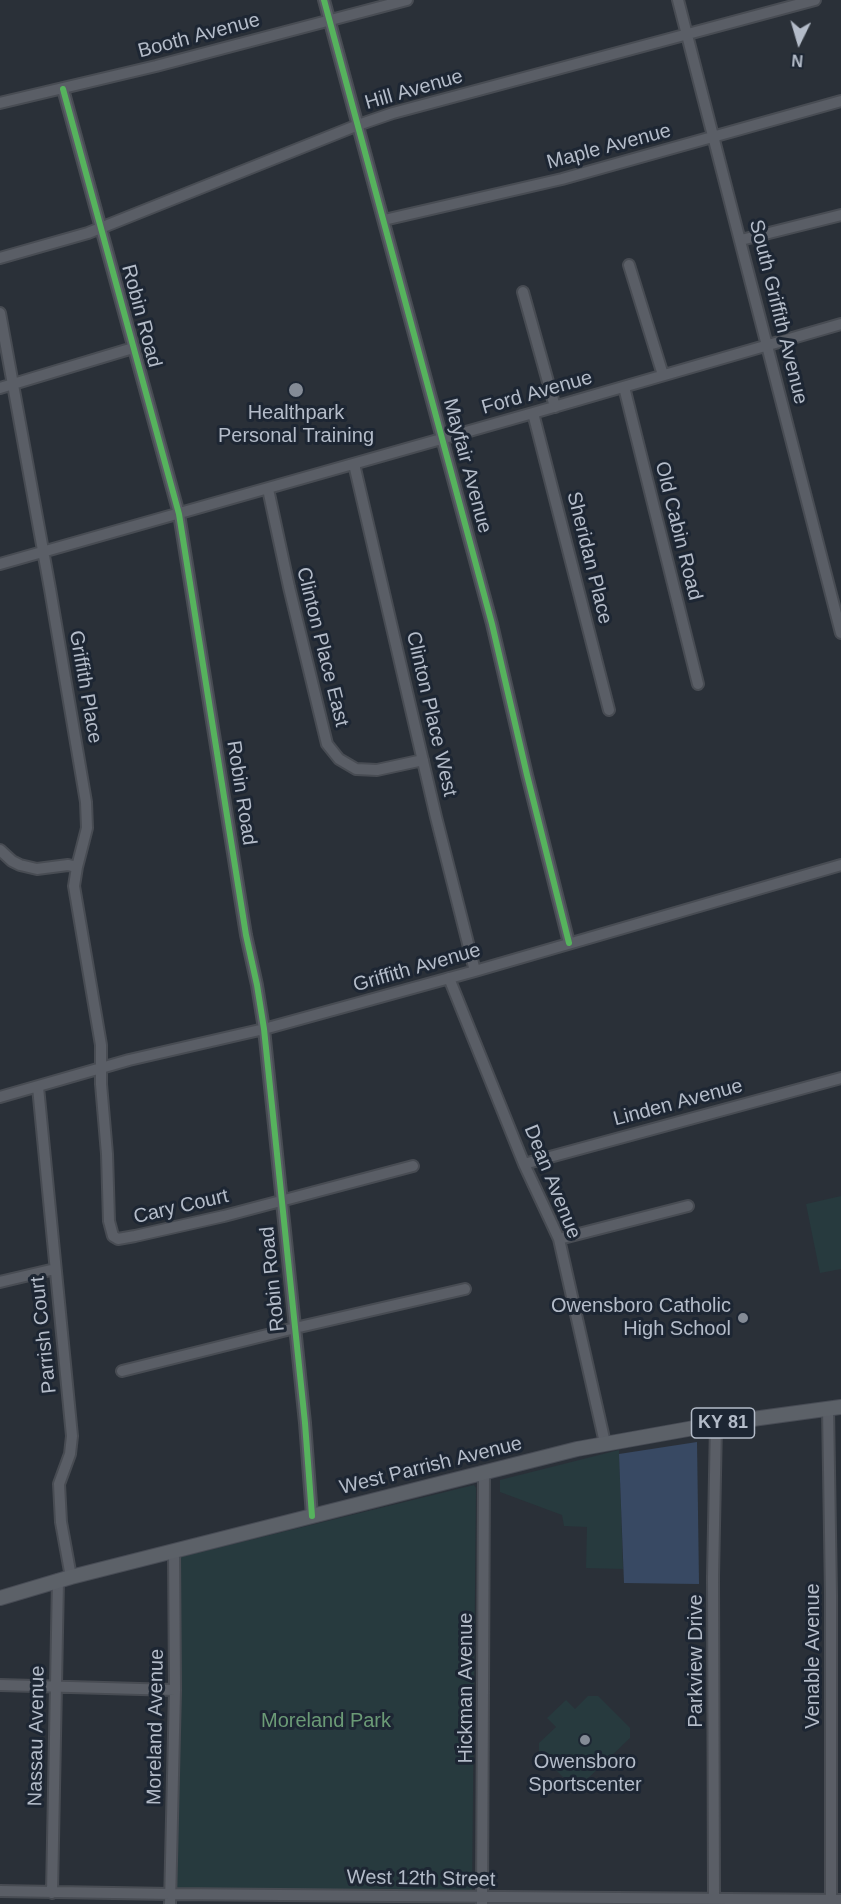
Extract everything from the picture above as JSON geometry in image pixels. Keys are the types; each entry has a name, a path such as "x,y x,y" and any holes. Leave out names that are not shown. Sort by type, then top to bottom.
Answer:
{"main road":[{"name":"West Parrish Avenue","path":"0,1598 174,1551 604,1443 835,1407"}],"street":[{"name":"Mayfair Avenue","path":"324,0 492,624 569,944"},
{"name":"Booth Avenue","path":"0,103 63,89 407,0"},
{"name":"South Griffith Avenue","path":"678,0 841,633"},
{"name":"Hill Avenue","path":"0,258 100,228 358,125 815,0"},
{"name":"Robin Road","path":"63,89 179,514 246,935 264,1029 312,1516"},
{"name":"Maple Avenue","path":"384,220 562,179 841,101"},
{"path":"741,240 841,215"},
{"path":"630,265 663,375"},
{"path":"523,292 555,407"},
{"name":"Griffith Place","path":"0,313 86,802 87,828 74,886 101,1045 102,1068"},
{"name":"Ford Avenue","path":"0,564 354,465 841,324"},
{"path":"0,388 133,348"},
{"name":"Old Cabin Road","path":"624,387 698,684"},
{"name":"Sheridan Place","path":"533,413 609,710"},
{"name":"Clinton Place West","path":"354,465 475,971"},
{"name":"Clinton Place East","path":"268,489 327,744 339,759 356,769 377,770 423,760"},
{"path":"0,850 12,861 37,869 68,865 77,867"},
{"name":"Griffith Avenue","path":"0,1097 102,1068 264,1029 475,971 841,865"},
{"name":"Dean Avenue","path":"449,978 524,1164 559,1239 604,1443"},
{"name":"Cary Court","path":"102,1068 109,1221 114,1238 135,1236 281,1200"},
{"name":"Linden Avenue","path":"524,1164 841,1078"},
{"name":"Parrish Court","path":"38,1087 72,1436 70,1454 61,1477 59,1492 65,1579"},
{"path":"281,1200 413,1166"},
{"path":"559,1239 688,1206"},
{"path":"0,1282 55,1269"},
{"path":"122,1371 465,1288"},
{"name":"Venable Avenue","path":"834,1901 835,1407"},
{"name":"Parkview Drive","path":"714,1899 713,1577 717,1424"},
{"name":"Hickman Avenue","path":"483,1901 484,1473"},
{"name":"Moreland Avenue","path":"170,1899 176,1689 174,1551"},
{"name":"Nassau Avenue","path":"52,1893 56,1688 65,1579"},
{"path":"0,1685 176,1689"},
{"name":"West 12th Street","path":"0,1891 170,1899 834,1901"}],"green space":[{"path":"841,1196 841,1269 820,1273 806,1204"},
{"path":"619,1450 623,1569 586,1568 587,1527 564,1526 562,1515 500,1492 500,1480"},
{"name":"Moreland Park","path":"474,1485 476,1488 472,1893 177,1889 175,1884 181,1557"},
{"name":"Owensboro Sportscenter","path":"588,1696 598,1696 630,1728 630,1738 581,1785 571,1785 539,1753 539,1743 556,1727 547,1718 566,1700 575,1709"}],"water":[{"path":"697,1442 699,1584 624,1583 619,1454"}],"cycle path":[{"path":"324,0 492,624 569,943"},
{"path":"63,89 179,514 246,935 264,1029 305,1423 312,1516"}],"place":[{"name":"Healthpark Personal Training","path":"296,390"},
{"name":"Owensboro Catholic High School","path":"743,1318"},
{"name":"Owensboro Sportscenter","path":"585,1740"}]}
